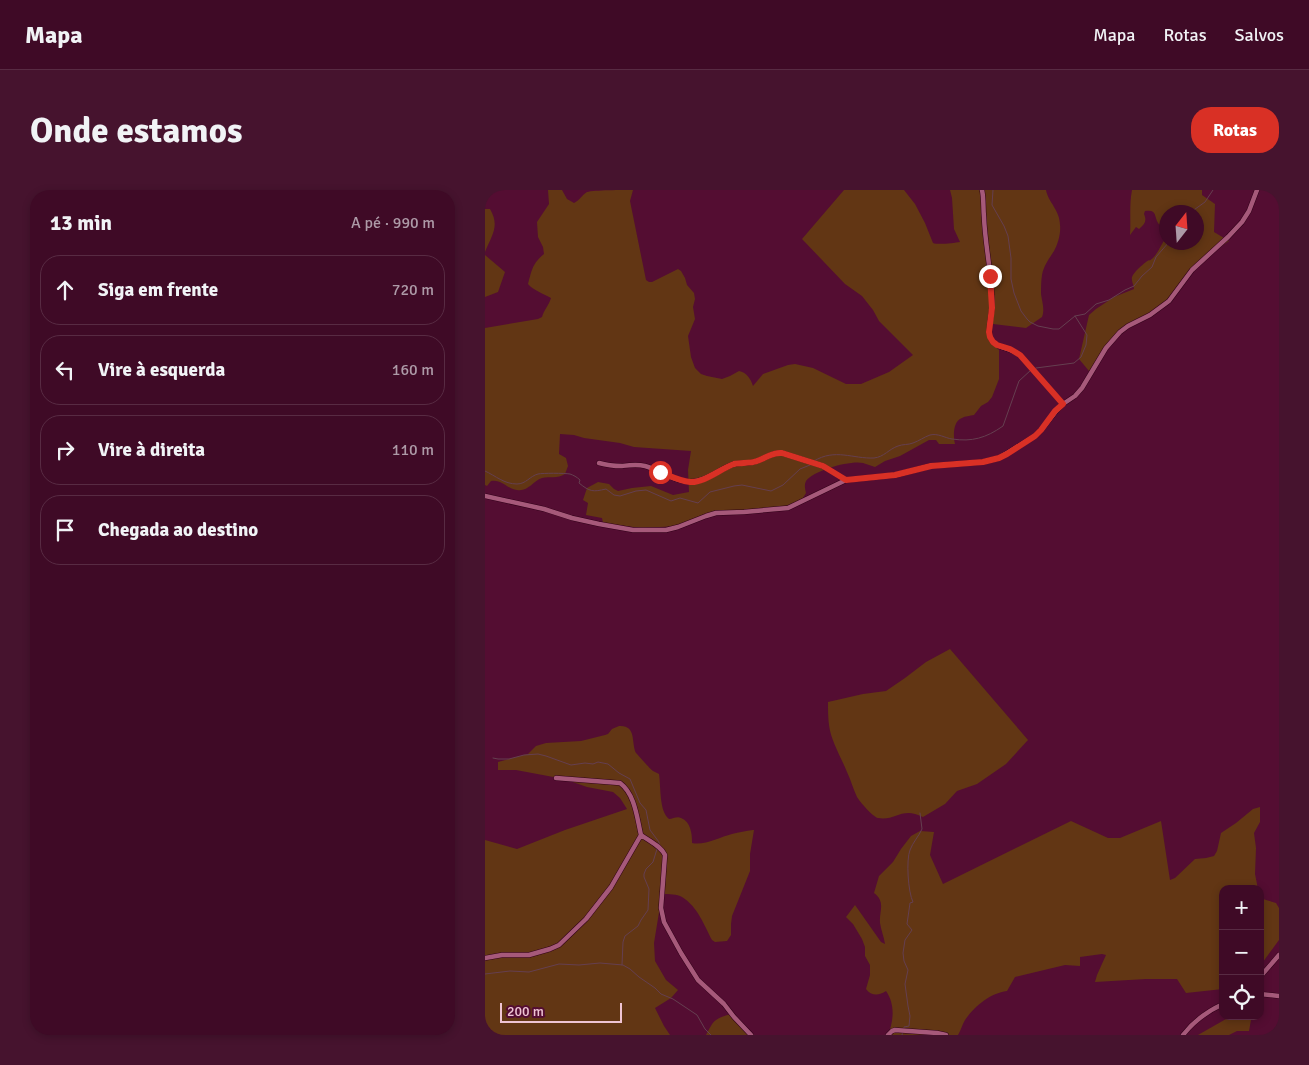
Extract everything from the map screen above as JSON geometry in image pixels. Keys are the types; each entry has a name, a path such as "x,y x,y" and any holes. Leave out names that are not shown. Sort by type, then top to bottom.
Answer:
{"street":[{"path":"983,190 992,308 990,337 997,345 1010,349 1020,355 1063,404"},
{"path":"485,496 599,524 633,530 666,530 678,528 716,513 788,508 846,480 895,475 931,466 983,462 999,458 1035,436 1055,411 1075,396 1082,388 1106,348 1120,332 1128,326 1150,316 1169,301 1191,270 1237,228 1249,211 1257,190"},
{"path":"599,463 620,466 643,465 683,481 694,482 734,464 752,463 777,452 823,466 846,480"},
{"path":"556,778 614,782 627,790 633,804 641,835 664,851 661,897 661,913 664,922 698,980 724,1004 751,1035"},
{"path":"485,958 502,955 529,955 559,945 586,919 611,887 641,835"},
{"path":"1262,975 1279,955"},
{"path":"1264,994 1279,996"},
{"path":"1183,1035 1203,1016 1219,1006"},
{"path":"888,1035 891,1031 895,1030 946,1035"}],"shaded area":[{"path":"548,190 562,190 567,199 574,203 587,192 633,190 630,201 646,280 652,282 678,269 694,293 693,307 695,319 688,336 691,357 695,368 701,374 722,379 739,371 748,376 753,386 763,374 795,364 813,368 846,384 861,384 889,372 913,355 879,321 862,296 845,284 802,239 844,190 904,190 915,204 933,243 946,244 960,242 954,229 950,190 1046,190 1058,215 1060,231 1057,245 1045,265 1042,275 1042,317 1026,328 993,324 990,341 999,350 999,379 988,402 981,406 974,415 963,417 957,422 954,433 955,444 939,444 936,440 929,440 875,467 857,462 842,464 824,470 806,481 806,493 799,504 755,510 721,511 679,526 641,528 603,523 602,518 586,515 588,503 583,500 587,488 598,482 609,484 618,491 651,486 673,495 689,492 688,470 691,451 634,447 620,443 560,434 559,454 566,458 568,466 565,474 542,478 521,490 513,489 495,481 491,481 487,486 485,485 485,328 538,319 542,317 549,303 551,298 528,284 535,264 544,254 538,237 537,222 549,204"},
{"path":"1132,190 1202,190 1202,195 1215,204 1214,232 1229,241 1195,269 1164,304 1130,324 1089,371 1079,359 1089,315 1114,297 1134,289 1133,275 1142,265 1153,258 1159,250 1204,250 1204,205 1159,205 1159,224 1152,211 1145,211 1144,224 1139,229 1136,227 1130,235"},
{"path":"485,209 490,209 495,226 485,252"},
{"path":"485,255 505,272 498,292 485,297"},
{"path":"950,649 1028,740 1006,764 977,784 957,791 945,804 923,817 904,813 890,818 878,818 867,809 856,794 830,731 828,702 886,691 926,662"},
{"path":"619,726 629,728 636,753 651,770 659,774 663,810 669,819 679,817 687,822 691,832 692,843 707,842 735,833 754,830 750,854 750,871 732,916 731,935 727,941 715,942 688,901 678,895 662,894 654,943 655,961 666,980 678,990 671,998 655,1008 670,1035 485,1035 485,840 517,849 627,809 620,798 613,792 587,787 564,779 516,770 498,770 498,762 528,754 536,746 546,743 581,741 605,735"},
{"path":"1260,807 1260,822 1254,833 1256,848 1255,874 1257,885 1219,885 1219,989 1186,993 1177,979 1095,982 1106,955 1080,957 1080,966 1065,965 1015,977 1007,991 983,1001 973,1010 965,1020 958,1035 888,1035 892,1018 891,1001 886,991 881,994 875,994 870,993 866,989 870,975 870,965 865,956 865,947 853,924 846,917 855,905 881,942 885,944 880,923 881,903 878,896 874,893 879,876 893,862 911,836 920,831 934,832 930,855 943,884 1071,821 1108,838 1120,838 1161,821 1170,880 1175,878 1195,859 1214,856 1221,833 1253,809"},
{"path":"1264,899 1276,903 1279,908 1279,940 1264,961"},
{"path":"731,1014 754,1035 706,1035 715,1021"},
{"path":"1224,1020 1251,1020 1249,1031 1237,1031 1229,1035 1198,1035"}],"waterway":[{"path":"993,190 992,205 1008,236 1011,279 1014,293 1021,311 1030,322 1038,326 1059,329 1075,316 1085,314 1096,304 1109,300 1134,286 1152,267 1156,257 1162,250"},
{"path":"1201,205 1213,190"},
{"path":"1036,368 1074,363 1081,357 1086,345 1087,335 1075,316"},
{"path":"814,461 829,455 874,458 884,455 898,446 911,444 933,435 959,440 991,434 1003,426 1019,381 1031,370"},
{"path":"485,471 512,484 523,483 538,474 570,474 580,480 579,483 589,490 598,491 606,489 614,495 620,496 646,490 671,501 680,498 698,503 710,492 734,486 742,485 771,491 783,485 800,469 810,465"},
{"path":"493,758 509,759 538,754 571,765 598,762 608,764 630,779 640,803 646,810 650,830 659,842 659,845"},
{"path":"902,1035 904,1027 909,1026 910,1016 905,984 908,970 903,953 905,940 912,930 907,924 910,903 913,902 909,884 908,861 911,847 922,829 920,813"},
{"path":"622,965 625,936 638,926 648,910 649,889 644,874 653,862 657,849"},
{"path":"485,974 510,971 529,972 559,964 600,963 623,965 661,994 673,999 697,1015 711,1035"}],"route":[{"path":"660,472 683,481 694,482 734,464 752,463 777,452 828,468 846,480 895,475 931,466 992,461 1007,454 1035,436 1063,404 1017,352 997,345 990,337 992,308 990,276"}]}
